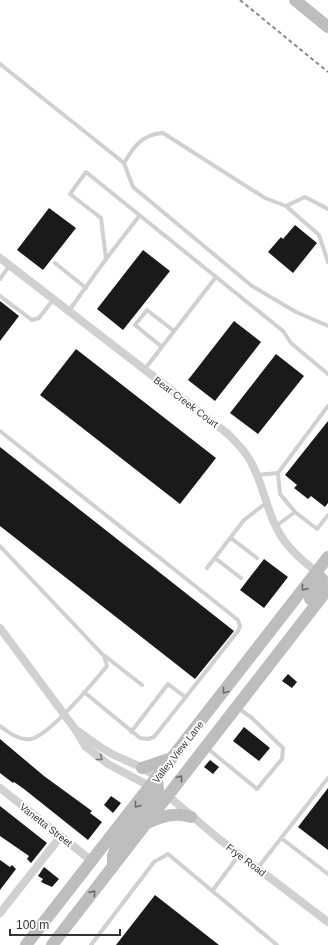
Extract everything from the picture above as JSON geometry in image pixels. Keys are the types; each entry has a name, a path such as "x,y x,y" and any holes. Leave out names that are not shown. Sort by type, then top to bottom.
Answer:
{"main road":[{"path":"295,0 328,27"},
{"name":"Valley View Lane","path":"52,945 146,824 158,788 175,756 328,557"},
{"path":"266,669 268,657 274,646 319,587 322,580 317,572"},
{"name":"Valley View Lane","path":"26,945 92,861 158,788 205,746 328,590"},
{"path":"142,768 163,762 175,756"},
{"path":"113,867 113,856 116,847 152,802 158,788"},
{"path":"146,824 160,817 175,814 192,817"}],"street":[{"name":"Bear Creek Court","path":"0,258 228,434 248,457 257,475 266,503 283,538 298,557 328,581"},
{"path":"0,628 75,729 85,746 108,764 158,788"},
{"path":"75,729 113,754 142,768 158,788"},
{"name":"Vanetta Street","path":"0,788 92,861"},
{"name":"Frye Road","path":"158,788 239,855 328,922"},
{"path":"0,913 3,903 61,836"}],"lane":[{"path":"0,64 124,163 133,187 252,286 277,302 328,326"},
{"path":"124,163 133,147 142,139 153,134 163,133 265,198 286,206 319,235 328,262"},
{"path":"106,259 100,218 70,194 86,172 283,331 291,343 328,374"},
{"path":"286,206 305,197 328,209"},
{"path":"68,312 140,215"},
{"path":"55,263 86,288"},
{"path":"0,279 9,266"},
{"path":"144,370 216,277"},
{"path":"0,296 32,320 39,318 53,300"},
{"path":"162,347 136,325 139,320 147,310 174,331"},
{"path":"328,406 278,473 280,494 295,512 317,529 328,516"},
{"path":"0,432 238,620 240,626 238,631 154,737 148,740 140,738 131,732 84,692"},
{"path":"257,475 278,473"},
{"path":"207,568 249,515 266,503"},
{"path":"276,526 295,512"},
{"path":"231,538 257,558"},
{"path":"0,546 104,656 142,685"},
{"path":"215,558 241,578"},
{"path":"0,726 20,738 31,739 44,731 64,714 107,666 104,656"},
{"path":"131,732 168,684 185,697"},
{"path":"205,746 257,789 282,759 283,748 252,718 236,707"},
{"path":"257,869 328,778"},
{"path":"281,838 328,874"},
{"path":"91,945 154,862 168,854 213,890 277,945"},
{"path":"213,890 239,855"}],"building":[{"path":"49,208 76,228 43,270 17,250"},
{"path":"295,225 317,243 293,273 268,252 281,237 283,239"},
{"path":"143,250 170,271 123,330 97,309"},
{"path":"0,301 19,316 0,341"},
{"path":"234,321 261,342 215,401 188,380"},
{"path":"76,349 216,458 180,504 40,395"},
{"path":"276,354 304,376 258,434 230,413"},
{"path":"328,421 328,503 325,507 311,496 308,499 294,488 297,485 285,475"},
{"path":"0,447 234,631 195,679 0,526"},
{"path":"264,559 288,577 264,608 240,590"},
{"path":"288,674 297,682 292,688 282,681"},
{"path":"244,727 270,748 259,761 233,741"},
{"path":"0,739 44,776 92,811 90,813 102,822 88,840 24,789 0,773"},
{"path":"210,760 219,767 213,774 204,767"},
{"path":"328,788 328,850 298,827"},
{"path":"111,796 121,803 113,813 104,805"},
{"path":"0,806 47,843 31,863 27,859 29,856 0,836"},
{"path":"0,860 10,867 12,865 16,869 0,890"},
{"path":"44,867 59,879 52,887 41,882 43,879 38,876"},
{"path":"155,895 219,945 116,945"}],"railway":[{"path":"240,0 328,72"}]}
